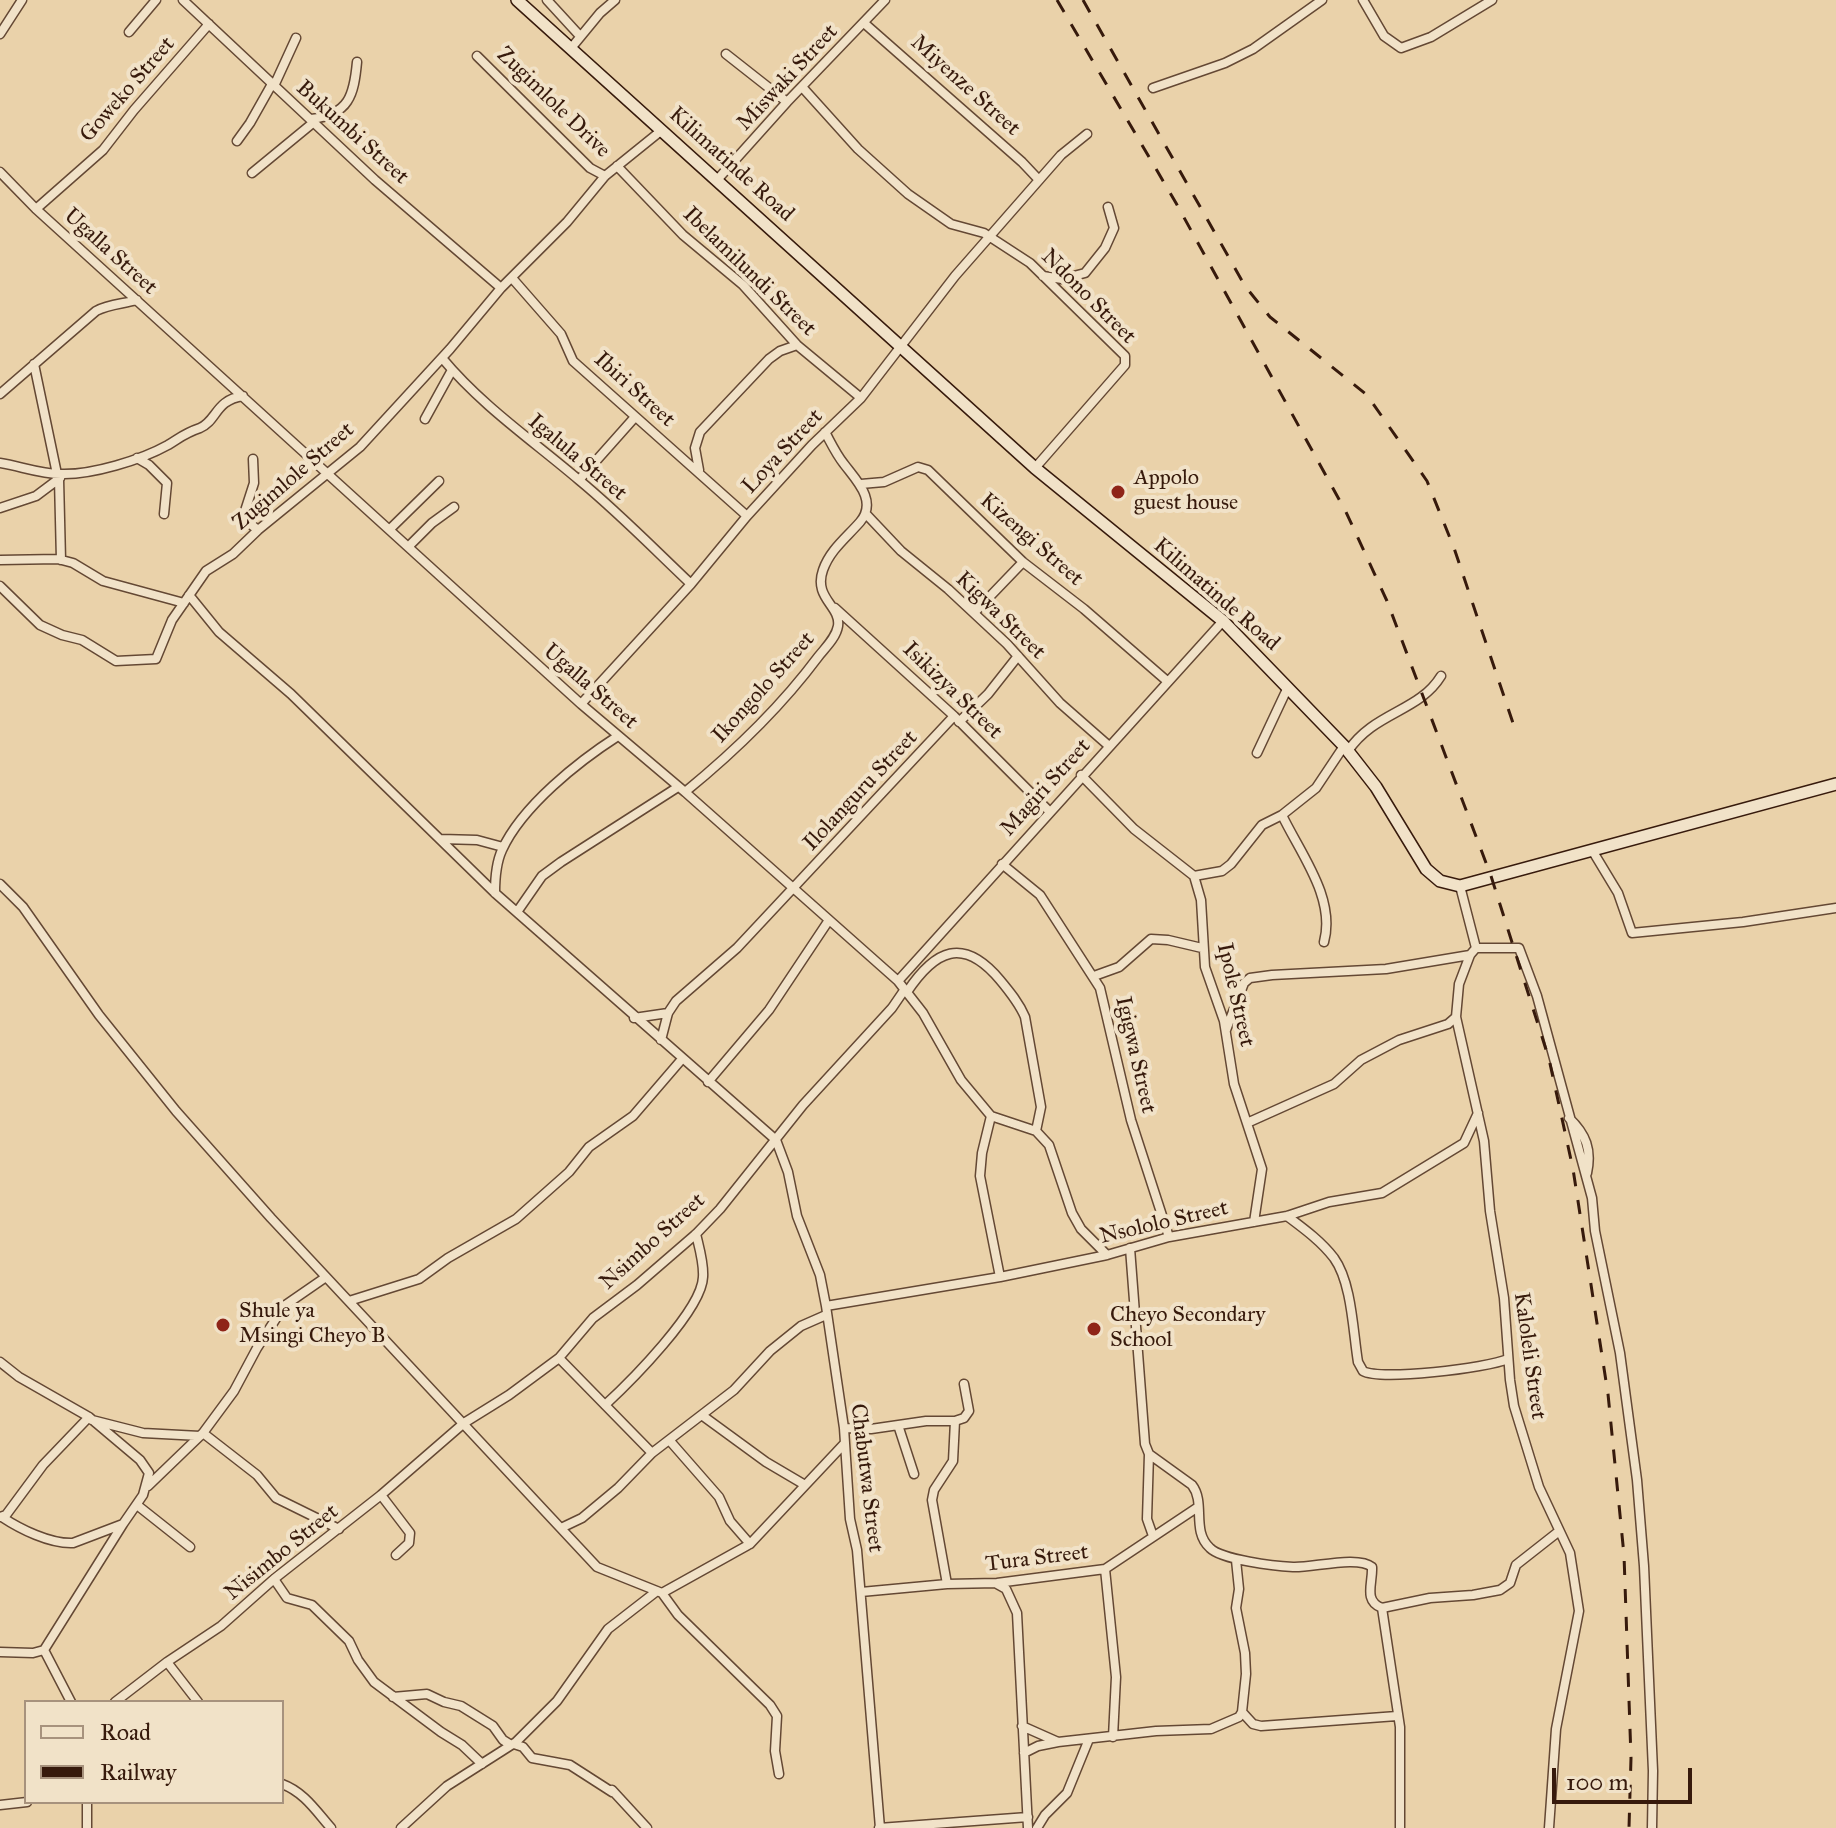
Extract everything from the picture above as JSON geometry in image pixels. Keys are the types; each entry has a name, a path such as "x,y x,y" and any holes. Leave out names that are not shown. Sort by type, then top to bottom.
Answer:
{"main road":[{"name":"Kilimatinde Road","path":"517,0 1035,468 1223,621 1346,748 1376,787 1426,869 1440,881 1460,886"},
{"path":"1460,886 1836,784"}],"street":[{"path":"0,34 22,0"},
{"path":"129,32 156,0"},
{"name":"Bukumbi Street","path":"183,0 375,180 501,288"},
{"path":"547,0 580,36"},
{"path":"572,47 615,0"},
{"path":"1153,88 1225,63 1253,49 1322,0"},
{"path":"1363,0 1384,36 1401,48 1431,37 1492,0"},
{"name":"Miswaki Street","path":"717,180 882,1"},
{"name":"Miyenze Street","path":"864,23 1039,180"},
{"name":"Goweko Street","path":"36,209 103,150 209,24"},
{"path":"237,141 273,85 296,38"},
{"path":"726,54 787,102"},
{"name":"Zugimlole Drive","path":"477,56 590,168 605,176"},
{"path":"252,173 313,121 345,107 354,88 357,62"},
{"name":"Ndono Street","path":"803,88 858,149 908,194 951,224 990,237 1024,258 1121,350 1127,360 1035,468"},
{"name":"Zugimlole Street","path":"0,586 40,625 82,640 116,661 156,659 172,620 206,571 233,554 325,473 360,447 501,288 567,222 605,176 662,130"},
{"name":"Loya Street","path":"581,704 691,584 747,516 861,398 955,276 1039,180 1073,144 1087,134"},
{"name":"Ibelamilundi Street","path":"617,166 690,242 743,285 797,345 861,398"},
{"name":"Ugalla Street","path":"0,172 36,209 581,704 898,981 936,1034 961,1080 991,1116"},
{"path":"1043,275 1062,279 1085,273 1105,248 1114,228 1108,207"},
{"name":"Ibiri Street","path":"512,278 561,334 573,361 747,516"},
{"path":"0,394 96,311 108,305 137,300"},
{"path":"699,471 695,448 700,432 769,359 788,346 797,345"},
{"name":"Igalula Street","path":"442,358 509,425 579,480 691,584"},
{"path":"34,364 60,476 61,560"},
{"path":"425,419 452,370"},
{"path":"0,463 60,476 137,458 168,445 189,430 199,428 223,403 243,396"},
{"path":"579,480 635,417"},
{"path":"825,432 842,462 861,484 866,514"},
{"path":"137,458 167,483 164,514"},
{"path":"253,459 254,483 244,519 258,530"},
{"name":"Kizengi Street","path":"861,484 884,482 918,467 928,470 1023,562 1084,609 1167,681"},
{"path":"0,508 36,496 60,476"},
{"path":"390,529 439,481"},
{"path":"409,546 454,507"},
{"name":"Ikongolo Street","path":"681,789 722,762 802,679 832,639 837,629 837,618 821,591 823,570 836,547 866,514"},
{"name":"Kigwa Street","path":"866,514 901,551 974,613 1060,703 1109,746"},
{"path":"0,560 61,560 73,563 103,581 187,599 219,632 291,694 495,893 776,1140"},
{"path":"974,613 1023,562"},
{"name":"Isikizya Street","path":"827,603 846,616 957,719 1049,811"},
{"name":"Magiri Street","path":"898,981 1223,621"},
{"name":"Ilolanguru Street","path":"668,1013 689,987 737,948 795,890 957,719 988,694 1018,656"},
{"path":"1081,775 1134,829 1194,876 1222,871 1262,825 1282,815 1316,788 1346,748 1369,726 1423,698 1441,676"},
{"path":"1257,753 1288,687"},
{"path":"495,893 497,866 503,847 550,789 574,767 618,736"},
{"path":"517,912 542,876 681,789"},
{"path":"1282,815 1317,882 1327,920 1324,942"},
{"path":"441,839 477,840 503,847"},
{"path":"1592,850 1618,893 1632,933 1743,922 1836,908"},
{"name":"Igigwa Street","path":"1002,864 1040,895 1094,976 1104,997 1131,1120 1169,1237"},
{"name":"Ipole Street","path":"1194,876 1201,900 1205,967 1219,1002 1234,1084 1262,1169 1254,1222"},
{"path":"0,884 23,907 136,1065 326,1277 597,1567 660,1592 678,1615 770,1705 777,1716 775,1751 779,1774"},
{"path":"1460,886 1473,951"},
{"path":"708,1082 769,1010 829,920"},
{"path":"1094,976 1119,967 1151,939 1202,948"},
{"path":"1225,1030 1244,983 1250,978 1386,969 1473,951 1519,948 1537,996 1587,1177 1620,1353 1637,1480 1644,1566 1652,1828"},
{"name":"Kaloleli Street","path":"1473,951 1459,984 1456,1017 1484,1141 1514,1406 1539,1487 1570,1553 1579,1611 1558,1720 1549,1828"},
{"name":"Nsimbo Street","path":"464,1423 559,1358 593,1318 696,1234 803,1105 926,966 943,955 971,955 989,967 1020,1006 1025,1017 1041,1107 1036,1131"},
{"path":"634,1018 668,1013 661,1040"},
{"path":"1247,1123 1334,1084 1361,1060 1399,1040 1448,1024 1456,1017"},
{"path":"349,1301 419,1279 448,1258 516,1219 569,1172 589,1147 633,1116 682,1059"},
{"name":"Nsololo Street","path":"561,1528 590,1511 618,1488 652,1453 734,1390 770,1351 826,1310 1107,1255 1169,1237 1287,1216 1329,1202 1382,1193 1464,1143 1478,1113"},
{"path":"1000,1277 980,1176 991,1116 1036,1131 1049,1145 1072,1213 1081,1229 1107,1255"},
{"name":"Chabutwa Street","path":"776,1140 788,1172 797,1216 820,1275 844,1428 880,1828"},
{"path":"1287,1216 1317,1240 1341,1271 1358,1362 1363,1371 1379,1376 1455,1370 1496,1364 1508,1359"},
{"path":"605,1405 648,1361 699,1293 703,1278 696,1234"},
{"path":"1130,1248 1143,1427 1149,1454 1147,1519 1153,1536"},
{"path":"0,1652 33,1653 44,1650 147,1487 202,1434 234,1391 284,1306 326,1277"},
{"path":"559,1358 652,1453"},
{"path":"0,1362 30,1384 90,1418 146,1467 149,1473 147,1487"},
{"path":"844,1428 871,1429 964,1418 969,1411 964,1384"},
{"path":"703,1416 766,1462 805,1485"},
{"path":"90,1418 143,1433 202,1434 257,1475 276,1498 339,1529"},
{"path":"90,1418 43,1465 1,1517 14,1525 64,1543 73,1543 123,1524"},
{"path":"947,1584 932,1500 934,1490 953,1461 955,1421"},
{"name":"Nisimbo Street","path":"118,1700 221,1626 464,1423"},
{"path":"898,1425 914,1474"},
{"path":"670,1441 713,1491 730,1521 750,1544"},
{"path":"401,1828 408,1825 447,1786 512,1745 557,1701 608,1629 660,1592 750,1544 844,1444"},
{"path":"1149,1454 1192,1485 1199,1498 1202,1536 1209,1548 1236,1560 1294,1567 1367,1563 1372,1570 1370,1598 1382,1608 1430,1598 1500,1590 1510,1583 1516,1565 1558,1532"},
{"path":"381,1495 410,1533 409,1543 396,1555"},
{"path":"137,1505 190,1547"},
{"name":"Tura Street","path":"861,1592 997,1583 1105,1569 1198,1507"},
{"path":"1024,1753 1058,1742 1156,1731 1211,1729 1239,1717 1242,1712 1245,1653 1238,1623 1236,1560"},
{"path":"1105,1569 1116,1677 1113,1737"},
{"path":"274,1579 287,1598 312,1605 349,1641 374,1682 462,1745 482,1764"},
{"path":"997,1583 1006,1589 1017,1613 1028,1828"},
{"path":"1382,1608 1400,1727 1400,1828"},
{"path":"44,1650 70,1700"},
{"path":"167,1662 196,1700"},
{"path":"393,1697 427,1694 461,1706 493,1726 503,1740 523,1747 532,1758 570,1765 612,1791 647,1828"},
{"path":"1242,1712 1253,1724 1261,1726 1397,1716"},
{"path":"1022,1726 1058,1742"},
{"path":"1037,1828 1067,1793 1089,1739"},
{"path":"284,1785 305,1798 331,1828"},
{"path":"0,1805 24,1802"},
{"path":"87,1804 87,1828"},
{"path":"880,1828 1028,1817"}],"railway":[{"path":"1057,0 1176,203 1346,512 1387,601 1491,876 1549,1059 1573,1169 1608,1394 1624,1555 1631,1758 1629,1828"},
{"path":"1083,0 1245,286 1270,317 1367,395 1427,481 1454,548 1515,729"}],"place":[{"name":"Appolo guest house","path":"1118,492"},
{"name":"Shule ya Msingi Cheyo B","path":"223,1325"},
{"name":"Cheyo Secondary School","path":"1094,1329"}]}
